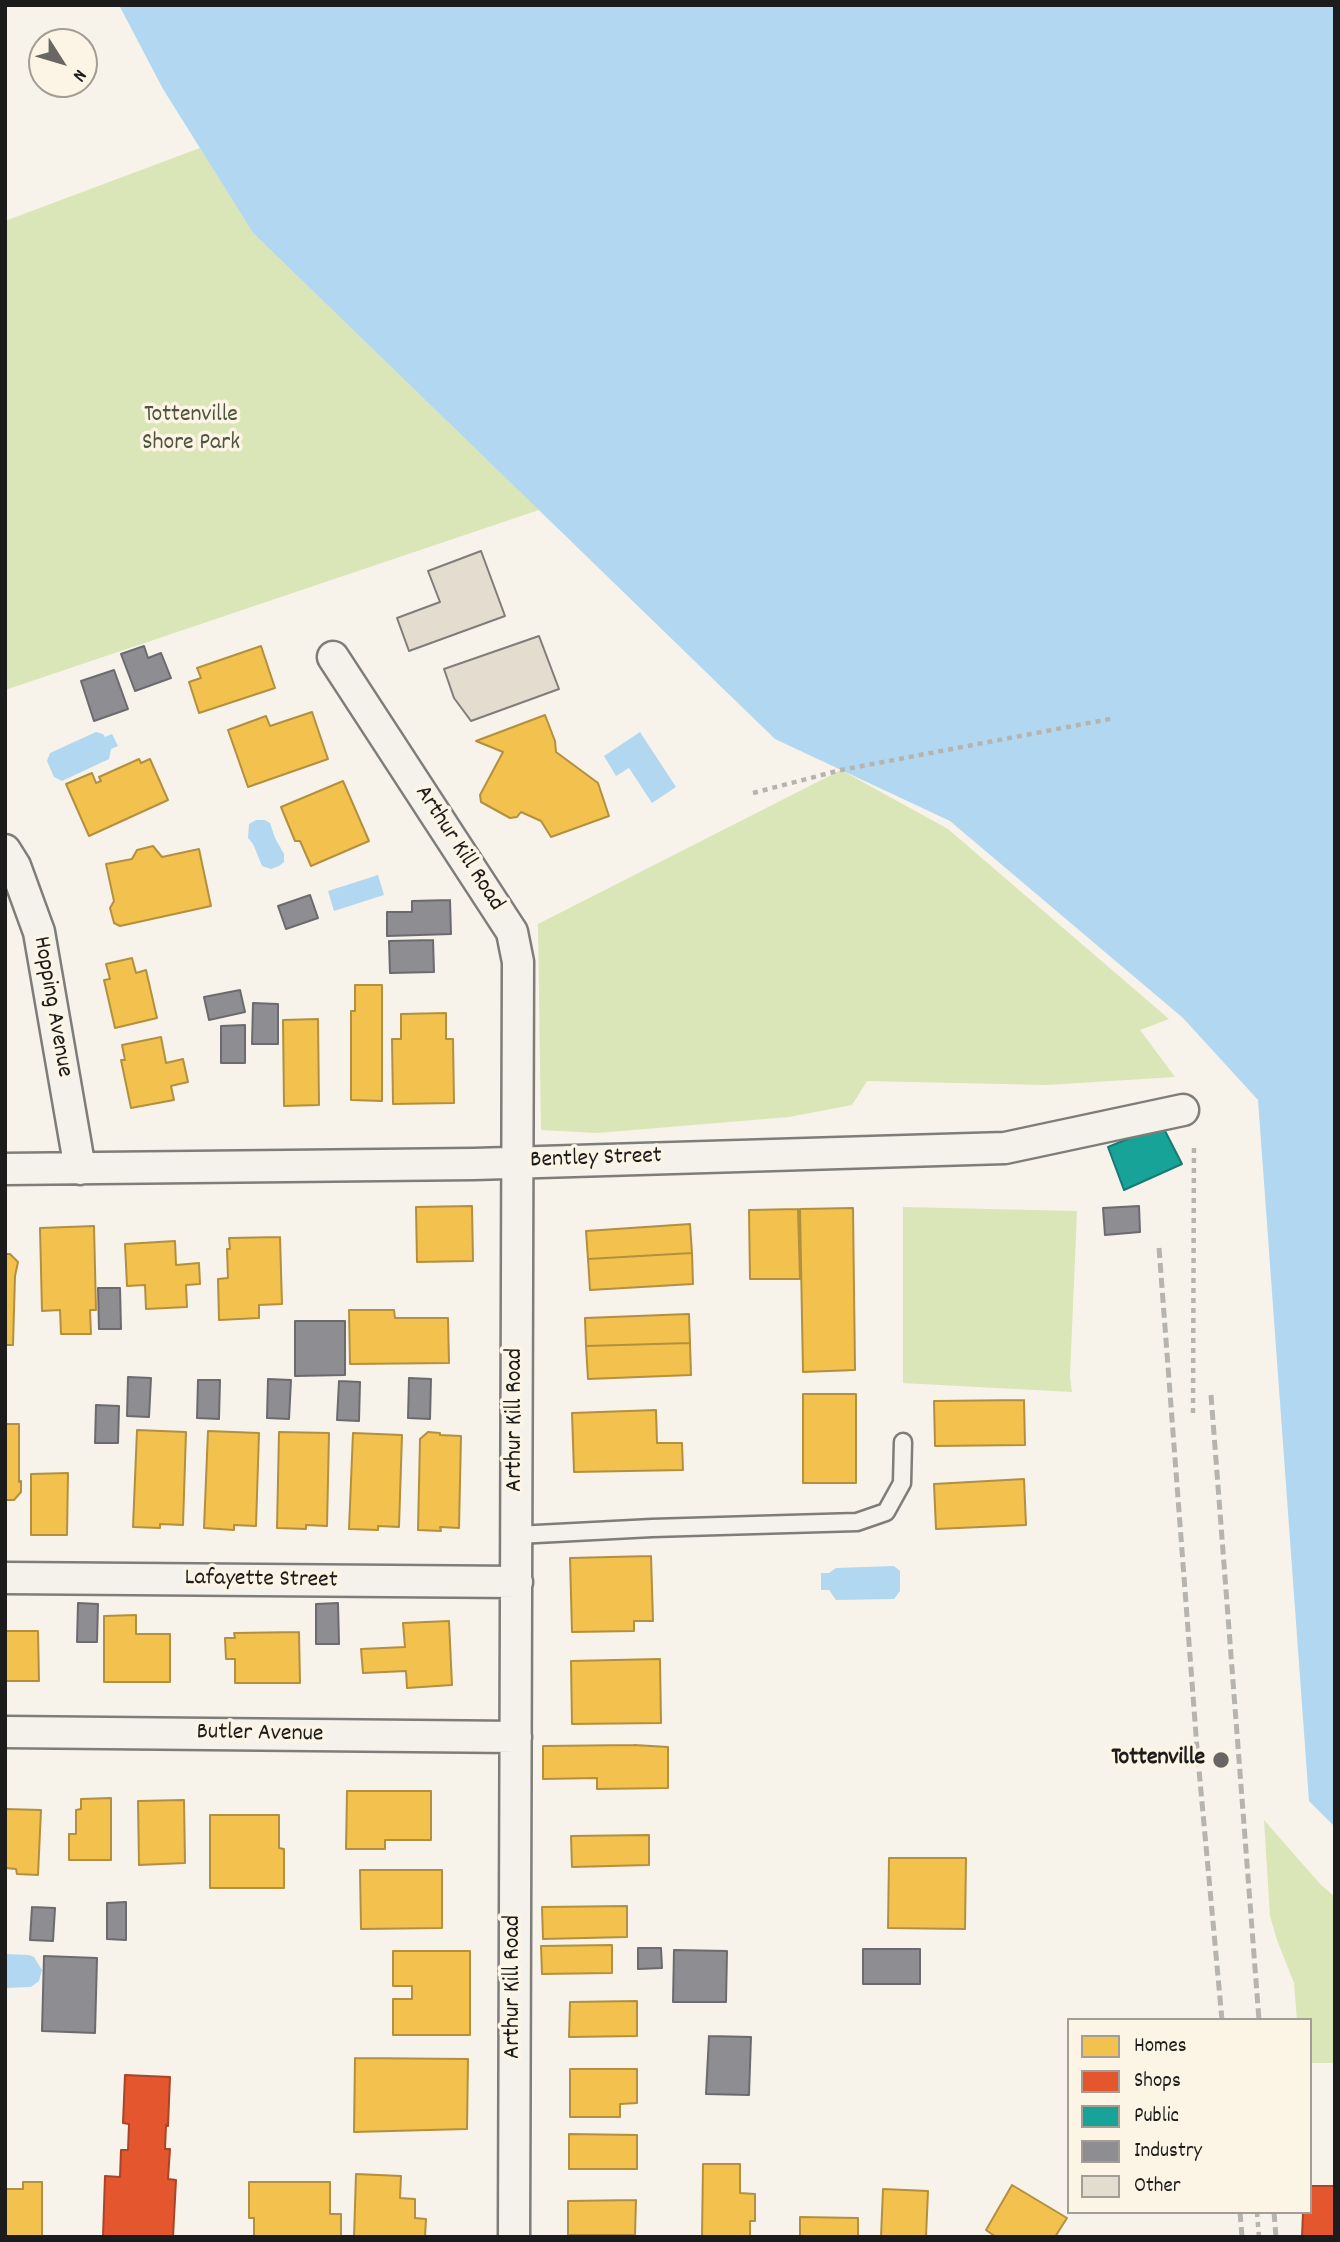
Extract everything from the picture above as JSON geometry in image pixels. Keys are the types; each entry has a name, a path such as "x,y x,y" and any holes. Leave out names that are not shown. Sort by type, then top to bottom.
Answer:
{"street":[{"name":"Arthur Kill Road","path":"333,657 512,932 518,961 514,2237"},
{"name":"Hopping Avenue","path":"5,850 15,866 39,932 80,1169"},
{"name":"Bentley Street","path":"5,1169 519,1163 1005,1147 1182,1110"},
{"name":"Lafayette Street","path":"5,1578 516,1582"},
{"name":"Butler Avenue","path":"5,1732 516,1737"}],"lane":[{"path":"517,1535 857,1522 886,1512 902,1483 902,1442"}],"path":[{"path":"752,793 841,770 1115,718"},
{"path":"1182,1110 1194,1134 1193,1413"},
{"path":"1257,2214 1259,2237"}],"green space":[{"name":"Tottenville Shore Park","path":"200,148 253,233 539,510 5,690 5,221"},
{"path":"841,770 948,829 1169,1019 1140,1030 1175,1077 1047,1085 867,1081 852,1105 789,1117 597,1133 541,1130 538,924"},
{"path":"903,1207 1077,1211 1070,1376 1072,1392 903,1383"},
{"path":"1264,1820 1321,1885 1335,1897 1335,2063 1312,2063 1312,2018 1297,2018 1294,1983 1270,1916"}],"water":[{"path":"119,5 1335,5 1335,1827 1309,1801 1258,1100 1183,1018 950,821 775,739 253,233 163,89"},
{"path":"96,732 105,737 112,734 118,746 111,749 109,759 62,781 54,777 47,761 50,753"},
{"path":"640,732 676,787 652,803 629,768 616,776 604,756"},
{"path":"256,820 270,823 284,854 284,862 279,866 271,869 262,866 248,838 249,824"},
{"path":"378,875 384,895 334,911 328,891"},
{"path":"894,1566 900,1571 900,1591 894,1599 836,1600 829,1590 821,1590 821,1573 829,1573 836,1568"},
{"path":"5,1954 34,1957 42,1970 39,1981 31,1987 5,1988"}],"building: Homes":[{"path":"261,646 275,688 199,713 189,682 201,678 197,668"},
{"path":"312,712 328,759 248,787 228,730 266,716 270,726"},
{"path":"545,715 555,741 556,752 598,783 609,816 551,837 541,821 521,812 517,817 510,818 481,802 480,795 503,752 476,741"},
{"path":"139,759 141,763 150,759 168,800 89,836 66,784 92,773 96,783 101,781 99,777"},
{"path":"343,781 369,841 311,866 300,841 295,841 281,807"},
{"path":"153,846 162,857 199,849 211,906 120,926 114,923 110,908 114,901 106,864 132,859 137,850"},
{"path":"132,958 136,973 146,970 157,1018 115,1028 104,980 110,979 106,964"},
{"path":"355,985 382,985 382,1101 351,1100 351,1011 355,1011"},
{"path":"446,1013 446,1039 453,1039 454,1103 393,1104 392,1039 401,1039 401,1014"},
{"path":"318,1019 319,1105 284,1106 283,1020"},
{"path":"161,1037 166,1063 183,1059 188,1082 171,1086 174,1100 131,1108 121,1060 125,1060 122,1045"},
{"path":"472,1206 473,1261 417,1262 416,1207"},
{"path":"853,1208 855,1370 803,1372 800,1209"},
{"path":"798,1209 800,1279 750,1279 749,1210"},
{"path":"690,1224 692,1253 588,1259 586,1231"},
{"path":"94,1226 96,1310 90,1310 91,1334 61,1334 60,1310 42,1311 40,1228"},
{"path":"280,1237 282,1304 259,1305 259,1318 219,1320 218,1279 228,1278 229,1238"},
{"path":"175,1241 176,1265 199,1263 200,1284 186,1285 187,1307 146,1309 145,1285 127,1286 125,1244"},
{"path":"692,1253 693,1284 590,1290 588,1259"},
{"path":"5,1254 10,1254 18,1262 15,1276 13,1345 5,1345"},
{"path":"349,1310 394,1310 395,1318 448,1318 449,1363 350,1364"},
{"path":"689,1314 690,1343 586,1346 585,1318"},
{"path":"690,1343 691,1375 588,1379 586,1346"},
{"path":"803,1394 856,1394 856,1483 803,1483"},
{"path":"1024,1400 1025,1445 935,1446 934,1401"},
{"path":"656,1410 657,1443 682,1443 683,1470 574,1472 572,1413"},
{"path":"5,1424 19,1424 21,1492 14,1500 5,1500"},
{"path":"137,1430 186,1432 183,1525 133,1527"},
{"path":"208,1431 259,1433 256,1526 234,1525 234,1530 204,1528"},
{"path":"279,1432 329,1433 327,1526 306,1525 306,1529 277,1528"},
{"path":"428,1432 461,1436 459,1528 440,1527 441,1531 418,1530 420,1439"},
{"path":"353,1433 402,1435 399,1527 378,1526 378,1530 349,1529"},
{"path":"68,1473 67,1535 31,1535 31,1474"},
{"path":"1024,1479 1026,1525 936,1529 934,1484"},
{"path":"651,1556 653,1621 634,1621 634,1631 572,1632 570,1558"},
{"path":"136,1615 136,1634 170,1634 170,1682 104,1682 104,1616"},
{"path":"449,1621 452,1685 407,1688 406,1671 363,1673 361,1649 405,1647 403,1623"},
{"path":"5,1631 38,1631 39,1681 5,1681"},
{"path":"299,1632 300,1683 235,1683 235,1659 226,1659 225,1638 235,1638 234,1633"},
{"path":"660,1659 661,1723 572,1724 571,1661"},
{"path":"543,1746 668,1747 668,1788 597,1789 597,1778 543,1779"},
{"path":"347,1791 431,1791 431,1840 385,1840 385,1849 346,1849"},
{"path":"111,1798 111,1860 69,1860 69,1834 76,1834 76,1810 81,1809 81,1799"},
{"path":"184,1800 185,1863 139,1865 138,1801"},
{"path":"5,1809 41,1810 38,1875 17,1874 16,1869 5,1868"},
{"path":"210,1815 279,1815 279,1848 284,1849 284,1888 210,1888"},
{"path":"649,1835 649,1865 572,1867 571,1836"},
{"path":"889,1858 966,1858 965,1929 888,1928"},
{"path":"360,1870 442,1870 442,1928 361,1929"},
{"path":"627,1906 627,1937 543,1939 542,1907"},
{"path":"612,1945 612,1973 542,1974 541,1946"},
{"path":"393,1951 470,1951 470,2035 393,2035 393,1999 412,1999 412,1986 393,1986"},
{"path":"637,2001 637,2036 569,2037 570,2002"},
{"path":"355,2058 468,2059 467,2129 354,2132"},
{"path":"570,2069 637,2069 637,2103 620,2104 620,2117 570,2117"},
{"path":"569,2134 637,2135 637,2169 569,2169"},
{"path":"703,2164 740,2164 740,2193 755,2194 755,2221 750,2221 750,2237 702,2237"},
{"path":"356,2174 401,2176 400,2198 415,2199 415,2218 426,2219 425,2237 354,2237"},
{"path":"23,2182 42,2182 42,2237 5,2237 5,2189 23,2189"},
{"path":"249,2182 330,2182 330,2214 341,2214 341,2237 254,2237 254,2218 249,2218"},
{"path":"1012,2185 1067,2218 1055,2237 996,2237 986,2230"},
{"path":"883,2189 928,2191 926,2237 881,2237"},
{"path":"636,2200 635,2235 568,2235 568,2201"},
{"path":"800,2217 858,2218 858,2237 782,2237 800,2236"}],"building: Shops":[{"path":"125,2075 170,2077 165,2149 170,2149 168,2179 176,2180 173,2237 103,2237 105,2176 120,2177 121,2150 128,2150 129,2124 123,2123"},
{"path":"1312,2186 1335,2186 1335,2237 1302,2237 1303,2214 1312,2214"}],"building: Public":[{"path":"1162,1125 1182,1164 1124,1190 1108,1147"}],"building: Industry":[{"path":"144,646 148,658 161,653 171,678 135,691 121,654"},
{"path":"114,670 128,709 94,721 81,681"},
{"path":"310,895 318,918 286,929 278,906"},
{"path":"450,900 451,934 387,936 387,912 412,912 412,901"},
{"path":"433,940 434,972 390,973 389,941"},
{"path":"240,990 245,1012 209,1020 204,997"},
{"path":"253,1003 278,1004 278,1044 252,1044"},
{"path":"245,1025 245,1063 221,1063 221,1026"},
{"path":"1139,1206 1140,1232 1105,1235 1103,1208"},
{"path":"98,1288 120,1288 121,1329 99,1329"},
{"path":"295,1321 345,1321 345,1375 295,1376"},
{"path":"128,1377 151,1378 149,1417 127,1416"},
{"path":"409,1378 431,1379 430,1419 408,1418"},
{"path":"268,1379 291,1380 289,1419 267,1418"},
{"path":"198,1380 220,1380 219,1419 197,1418"},
{"path":"339,1381 360,1382 359,1421 337,1420"},
{"path":"96,1405 119,1406 118,1443 95,1443"},
{"path":"78,1603 98,1604 97,1642 77,1642"},
{"path":"338,1603 339,1644 316,1644 316,1604"},
{"path":"126,1902 126,1940 107,1939 107,1903"},
{"path":"32,1907 55,1908 53,1941 30,1940"},
{"path":"638,1948 661,1948 662,1968 638,1969"},
{"path":"863,1949 920,1949 920,1984 863,1984"},
{"path":"674,1950 727,1951 726,2002 673,2002"},
{"path":"44,1956 97,1958 95,2033 42,2031"},
{"path":"709,2036 751,2037 749,2095 706,2094"}],"building: Other":[{"path":"481,551 505,616 409,651 397,618 440,602 428,571"},
{"path":"539,636 559,689 471,721 454,698 444,669"}],"railway":[{"path":"1159,1248 1197,1748 1222,2018"},
{"path":"1211,1395 1259,2018"},
{"path":"1240,2214 1242,2237"},
{"path":"1274,2214 1276,2237"}],"place":[{"name":"Tottenville","path":"1221,1760"}]}
